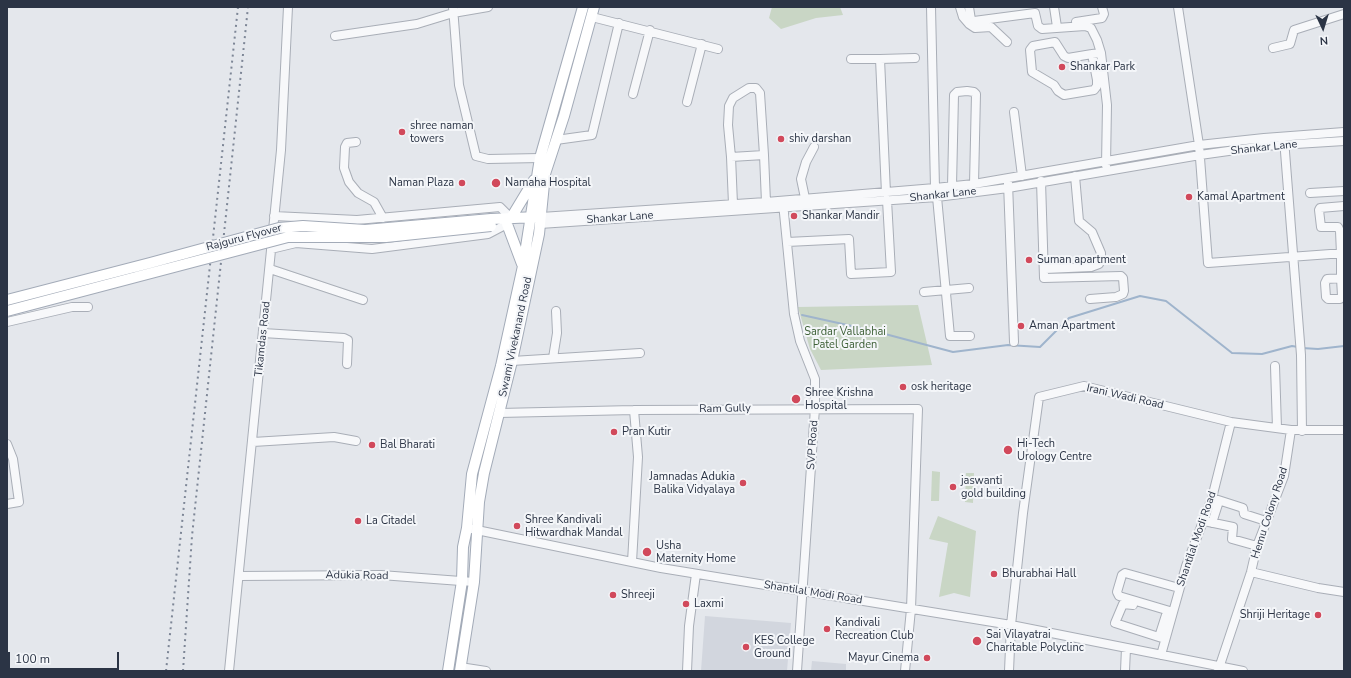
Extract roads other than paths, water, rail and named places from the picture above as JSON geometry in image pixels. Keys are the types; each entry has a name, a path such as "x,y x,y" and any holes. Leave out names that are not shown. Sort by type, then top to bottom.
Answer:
{"main road":[{"name":"Swami Vivekanand Road","path":"448,671 462,580 463,547 472,474 501,366 522,266 536,221 535,178 583,7"},
{"name":"Swami Vivekanand Road","path":"460,669 474,582 477,531 484,473 512,361 545,174 564,116 593,12"},
{"path":"522,266 509,221 535,178"},
{"name":"Rajguru Flyover","path":"7,300 280,228 303,226 365,230 509,221 536,221"},
{"name":"Rajguru Flyover","path":"7,311 288,237 386,237 491,222"}],"street":[{"name":"Tikamdas Road","path":"229,671 281,150 288,7"},
{"path":"335,36 417,24 453,10 488,7"},
{"path":"931,7 935,188"},
{"path":"960,7 963,17 968,24 975,28 991,27 1007,42"},
{"path":"969,7 971,20 974,22 1035,10 1038,26 1042,29 1060,29 1085,26 1091,28 1101,54 1107,105 1106,171"},
{"path":"1054,7 1057,28"},
{"path":"1057,28 1061,25 1102,18 1104,14 1102,7"},
{"path":"1178,7 1199,145 1208,263 1342,254"},
{"path":"453,10 459,86 476,156 488,159 540,158"},
{"path":"593,12 619,23 718,49"},
{"path":"1273,48 1290,44 1294,30 1344,14"},
{"path":"556,140 592,135 619,23"},
{"path":"1093,24 1094,34"},
{"path":"633,94 650,30"},
{"path":"1092,54 1097,80 1097,86 1094,90 1064,96 1058,91 1054,84 1032,72 1030,50 1033,46 1055,42 1064,56 1068,58 1092,54 1101,54"},
{"path":"687,102 702,44"},
{"path":"851,59 915,58"},
{"path":"787,242 849,239 851,274 892,272 880,59"},
{"path":"733,204 728,125 729,106 733,98 749,88 756,88 760,93 766,202"},
{"path":"952,186 954,95 957,92 962,91 974,92 976,94 974,184"},
{"path":"1014,112 1022,176"},
{"name":"Shankar Lane","path":"536,221 733,204 766,202 783,204 805,198 936,197 1008,188 1344,132"},
{"path":"1285,141 1300,336 1302,430"},
{"name":"Shankar Lane","path":"536,221 887,197 935,188 974,184 1022,176 1199,145 1285,141 1344,141"},
{"path":"356,142 346,143 344,168 349,182 358,193 374,202 383,218"},
{"path":"805,198 801,179 806,162 814,147"},
{"path":"731,157 764,155"},
{"path":"1045,269 1091,267 1099,264 1101,260 1101,253 1092,232 1079,221 1074,176"},
{"path":"1007,178 1014,342"},
{"path":"1041,182 1045,269 1044,278 1121,276 1124,278 1123,294 1116,297 1090,299"},
{"path":"1310,194 1344,191"},
{"path":"936,197 950,336 970,336"},
{"name":"SVP Road","path":"783,204 794,314 800,341 815,379 815,408 797,671"},
{"path":"1341,278 1327,279 1325,282 1326,297 1328,299 1340,299 1342,296 1342,238 1338,227 1321,227 1319,210 1320,208 1344,206"},
{"path":"271,249 296,243 372,249 488,234 509,221 500,207 357,220 274,216"},
{"path":"270,269 363,300"},
{"path":"924,292 970,288"},
{"path":"7,322 72,307 88,307"},
{"path":"553,358 557,333 556,311"},
{"path":"263,333 344,338 348,340 347,364"},
{"path":"512,361 640,353"},
{"path":"1275,366 1277,428"},
{"name":"Irani Wadi Road","path":"1011,625 1023,513 1039,397 1084,386 1231,422 1291,430 1344,430"},
{"name":"Ram Gully","path":"499,413 634,410 918,408 911,609"},
{"path":"632,562 638,456 634,410"},
{"name":"Shantilal Modi Road","path":"1161,655 1162,638 1178,588 1194,544 1208,522 1216,499 1231,422"},
{"name":"Hemu Colony Road","path":"1218,668 1251,572 1257,546 1284,476 1291,430"},
{"path":"252,442 334,437 356,441"},
{"path":"7,444 13,459 18,502 7,504"},
{"path":"1216,499 1243,508 1244,514 1266,521"},
{"path":"1208,522 1233,527 1232,539 1257,546"},
{"name":"Shantilal Modi Road","path":"466,528 696,574 1011,625 1218,668 1243,671"},
{"name":"Hemu Colony Road","path":"1251,572 1318,588 1344,592"},
{"path":"1170,614 1118,596 1117,592 1122,574 1125,573 1178,588"},
{"path":"687,671 696,574"},
{"name":"Adukia Road","path":"239,576 381,575 474,582"},
{"path":"1162,638 1118,625 1115,621 1121,605 1127,603 1170,614"},
{"path":"905,671 911,609"},
{"path":"1009,671 1011,625"},
{"path":"1125,671 1126,648"},
{"path":"460,669 486,671"}],"waterway":[{"path":"802,315 870,330 953,352 1008,345 1040,347 1069,318 1140,296 1166,301 1232,353 1262,354 1292,346 1298,347"},
{"path":"1302,348 1318,349 1344,346"}],"railway":[{"path":"166,671 238,7"},
{"path":"183,671 192,536 248,7"}],"place":[{"name":"Shankar Park","path":"1062,67"},
{"name":"shree naman towers","path":"402,132"},
{"name":"shiv darshan","path":"781,139"},
{"name":"Naman Plaza","path":"462,183"},
{"name":"Namaha Hospital","path":"496,183"},
{"name":"Kamal Apartment","path":"1189,197"},
{"name":"Shankar Mandir","path":"794,216"},
{"name":"Suman apartment","path":"1029,260"},
{"name":"Aman Apartment","path":"1021,326"},
{"name":"osk heritage","path":"903,387"},
{"name":"Shree Krishna Hospital","path":"796,399"},
{"name":"Pran Kutir","path":"614,432"},
{"name":"Bal Bharati","path":"372,445"},
{"name":"Hi-Tech Urology Centre","path":"1008,450"},
{"name":"Jamnadas Adukia Balika Vidyalaya","path":"743,483"},
{"name":"jaswanti gold building","path":"953,487"},
{"name":"La Citadel","path":"358,521"},
{"name":"Shree Kandivali Hitwardhak Mandal","path":"517,526"},
{"name":"Usha Maternity Home","path":"647,552"},
{"name":"Bhurabhai Hall","path":"994,574"},
{"name":"Shreeji","path":"613,595"},
{"name":"Laxmi","path":"686,604"},
{"name":"Shriji Heritage","path":"1318,615"},
{"name":"Kandivali Recreation Club","path":"827,629"},
{"name":"Sai Vilayatrai Charitable Polyclinc","path":"977,641"},
{"name":"KES College Ground","path":"746,647"},
{"name":"Mayur Cinema","path":"927,658"}],"park label":[{"name":"Sardar Vallabhai Patel Garden","path":"845,338"}]}
